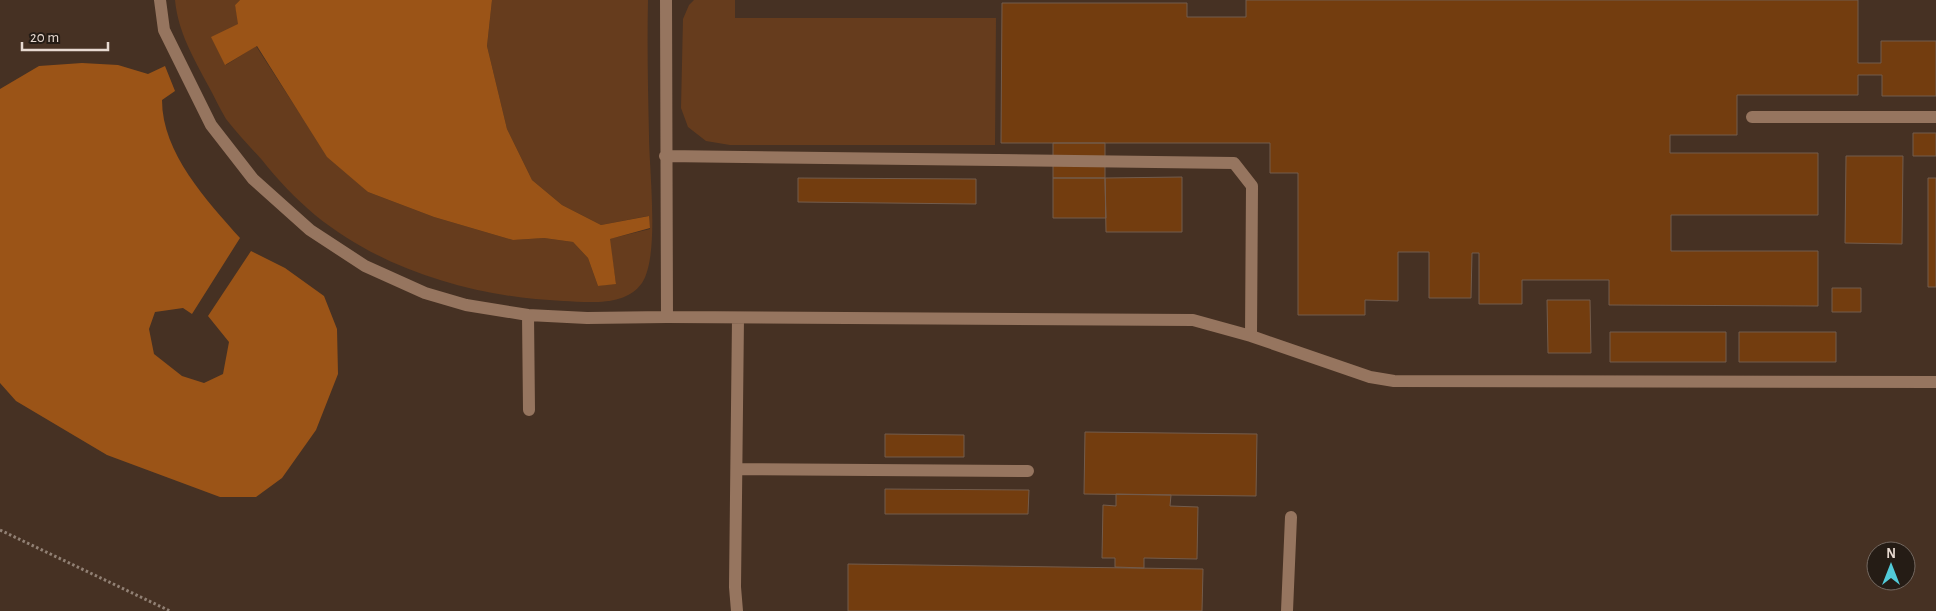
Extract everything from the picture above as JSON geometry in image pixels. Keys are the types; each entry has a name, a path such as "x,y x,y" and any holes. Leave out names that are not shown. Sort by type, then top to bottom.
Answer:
{"lane":[{"path":"160,0 164,30 211,125 253,179 310,230 364,266 425,293 466,305 528,315 587,318 1193,320 1251,336 1370,377 1394,381 1936,382"},
{"path":"666,0 667,317"},
{"path":"1752,117 1936,117"},
{"path":"665,156 1234,163 1252,186 1251,336"},
{"path":"528,315 529,410"},
{"path":"737,611 735,587 738,318"},
{"path":"737,470 1028,471"},
{"path":"1287,611 1291,517"}],"path":[{"path":"0,530 170,611"}],"shaded area":[{"path":"175,0 240,0 235,5 239,24 226,65 256,46 300,114 368,192 434,217 513,240 544,238 573,242 588,258 598,286 616,283 609,239 650,229 648,216 601,225 562,205 532,180 507,129 487,46 492,0 648,0 649,150 652,233 651,253 642,283 635,291 616,300 584,302 530,298 497,294 432,278 370,252 342,235 315,215 274,175 226,119 183,34"},
{"path":"240,0 492,0 487,46 507,129 532,180 562,205 601,225 649,216 650,228 610,239 616,284 598,286 588,258 573,242 544,238 513,240 434,217 368,192 327,157 257,46 225,65 211,37 238,24 235,5"},
{"path":"694,0 735,0 735,18 996,18 995,145 730,145 706,141 688,127 681,108 683,19 689,5"},
{"path":"82,63 118,65 148,74 165,66 175,91 162,100 164,120 170,139 178,157 201,192 240,238 192,314 183,308 155,312 149,329 154,354 182,376 204,383 223,374 229,342 208,316 251,251 285,268 324,296 337,329 338,374 316,430 282,478 256,497 220,497 107,455 16,401 0,383 0,89 39,66"}],"building":[{"path":"1246,0 1858,0 1858,63 1881,63 1881,41 1936,41 1936,96 1882,96 1882,75 1858,75 1858,95 1737,95 1737,135 1670,135 1670,153 1818,153 1818,215 1671,215 1671,251 1818,251 1818,306 1609,305 1609,280 1522,280 1522,304 1479,304 1479,253 1472,253 1471,298 1429,298 1429,252 1398,252 1398,301 1365,300 1365,315 1298,315 1298,173 1270,173 1270,143 1001,143 1002,3 1187,3 1187,17 1246,17"},
{"path":"1913,133 1936,133 1936,156 1913,156"},
{"path":"1053,143 1105,143 1105,178 1053,178"},
{"path":"1846,156 1903,156 1902,244 1845,243"},
{"path":"1182,177 1182,232 1106,232 1105,178"},
{"path":"798,178 976,179 976,204 798,202"},
{"path":"1053,178 1105,178 1106,218 1053,218"},
{"path":"1928,178 1936,178 1936,287 1928,287"},
{"path":"1832,288 1861,288 1861,312 1832,312"},
{"path":"1547,300 1590,300 1591,353 1548,353"},
{"path":"1610,332 1726,332 1726,362 1610,362"},
{"path":"1739,332 1836,332 1836,362 1739,362"},
{"path":"1085,432 1257,434 1256,496 1084,494"},
{"path":"885,434 964,435 964,457 885,457"},
{"path":"885,489 1029,490 1028,514 885,514"},
{"path":"1116,494 1171,495 1170,506 1198,507 1197,559 1144,558 1144,568 1115,567 1115,558 1102,558 1103,505 1116,506"},
{"path":"848,564 1203,569 1202,611 848,611"}]}
